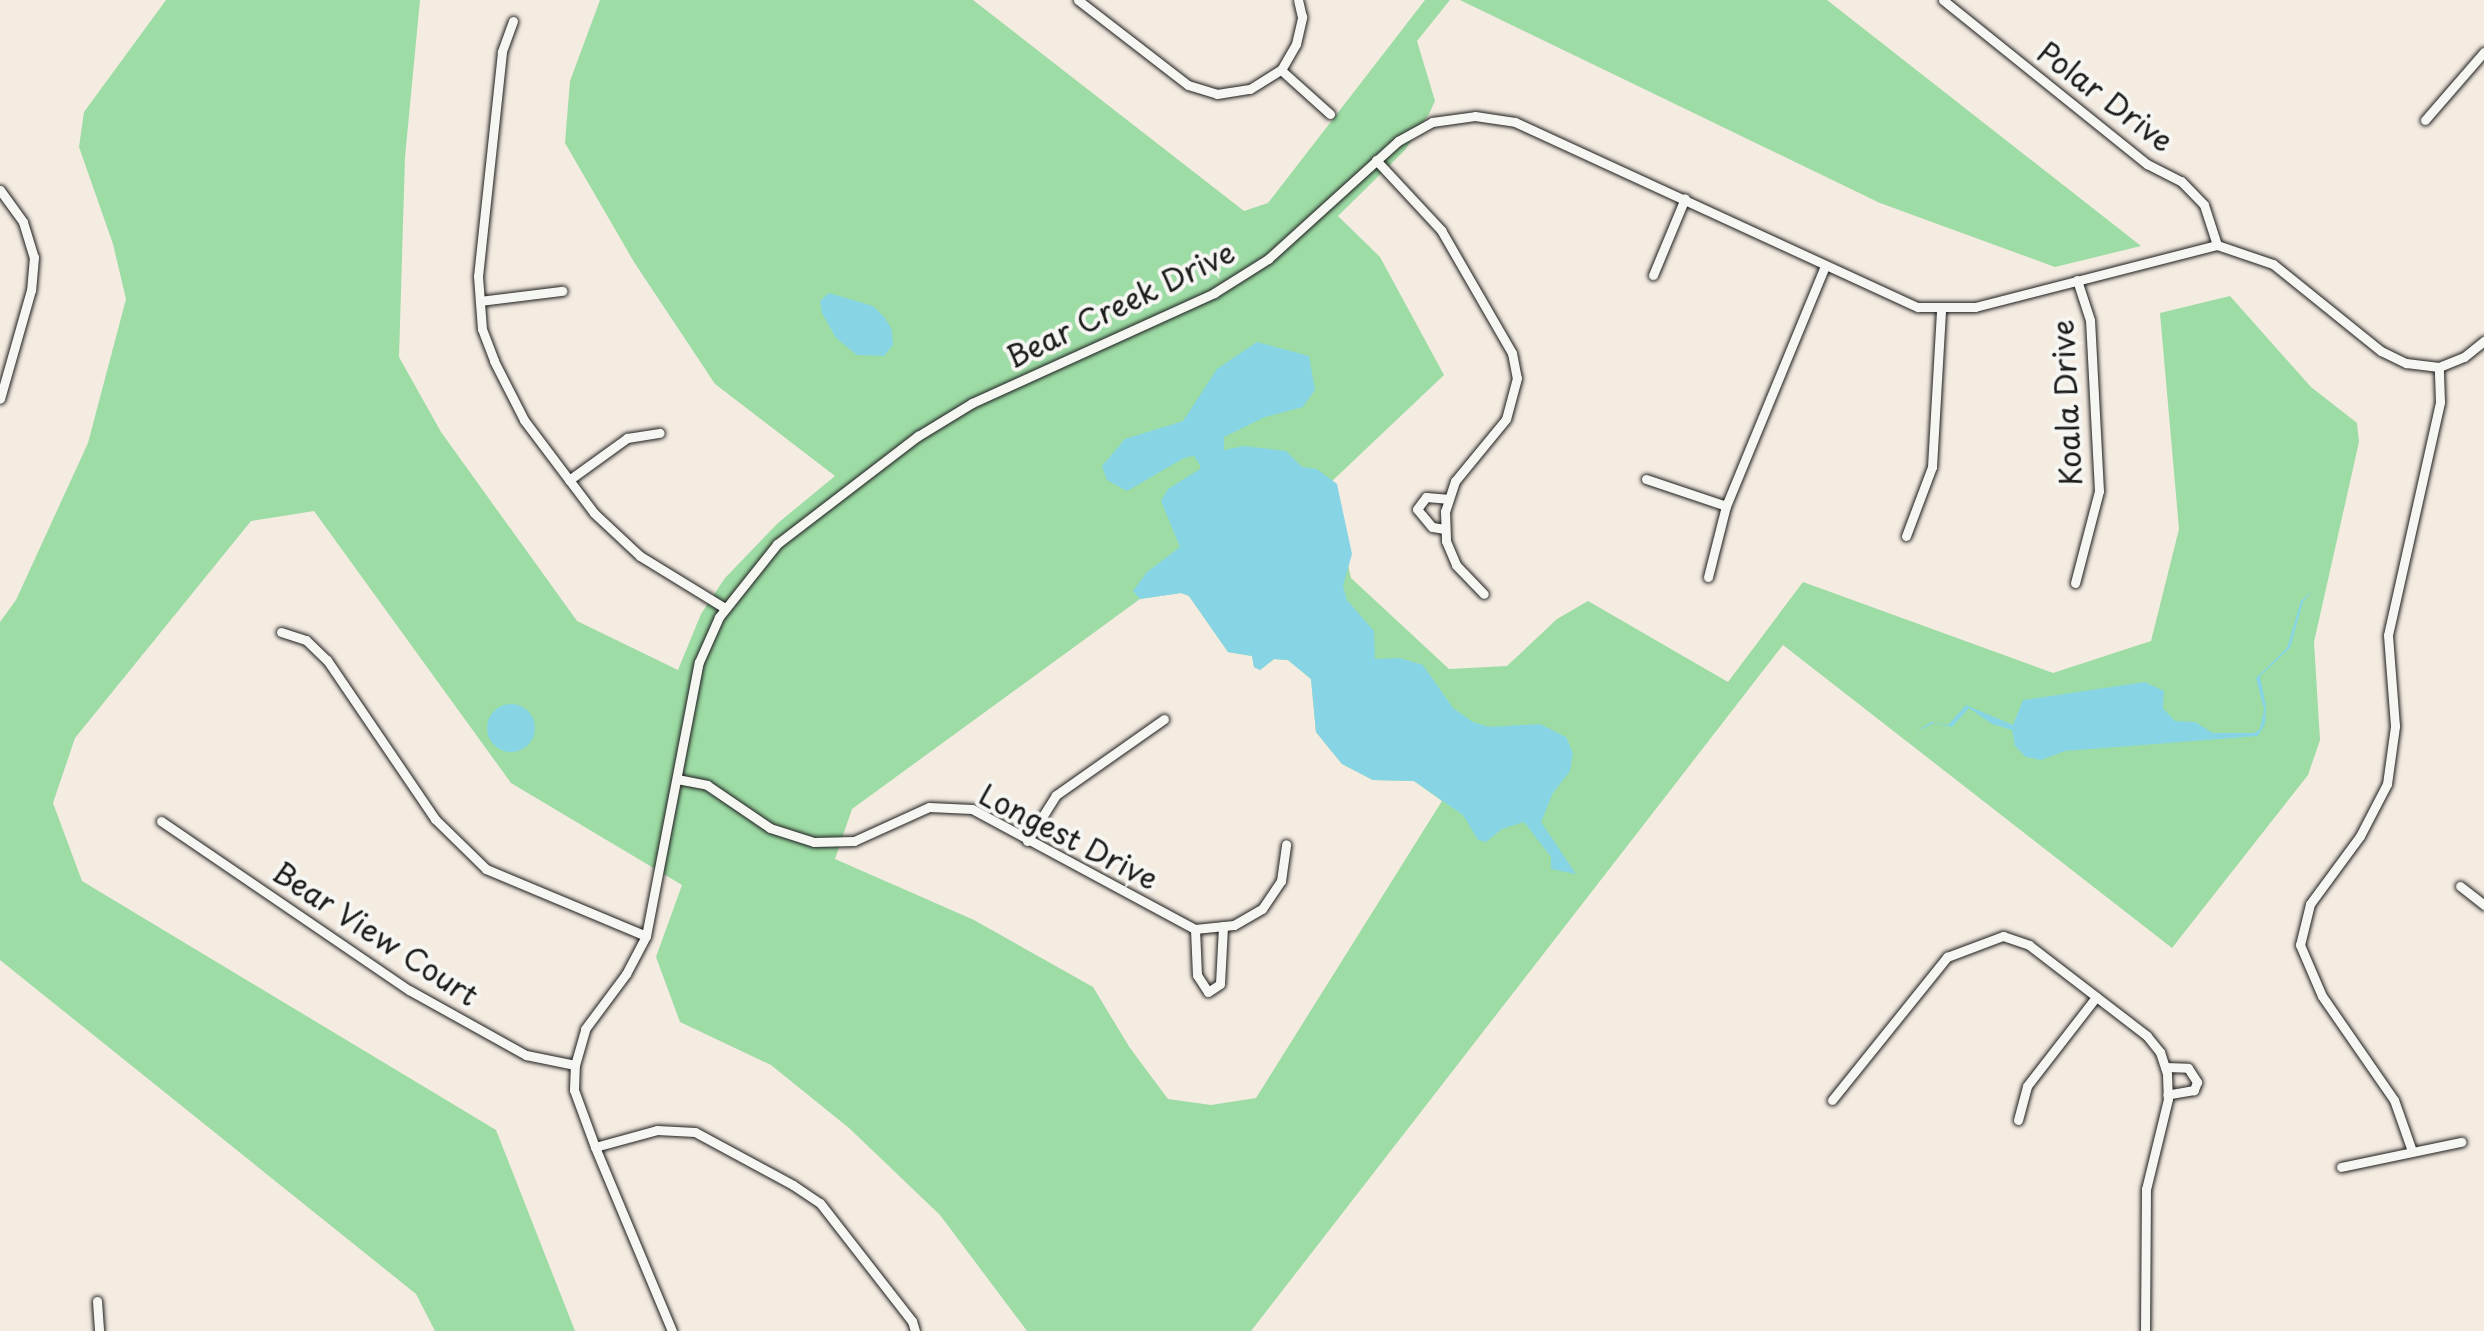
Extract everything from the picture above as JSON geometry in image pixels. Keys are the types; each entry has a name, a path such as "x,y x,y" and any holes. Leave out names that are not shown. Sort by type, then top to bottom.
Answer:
{"street":[{"path":"1078,0 1188,86 1218,94 1250,89 1281,70 1296,44 1302,17 1298,0"},
{"name":"Polar Drive","path":"1943,0 2148,164 2181,181 2204,205 2217,246"},
{"path":"513,21 502,52 478,276 482,329 507,392 569,480 616,537 725,608"},
{"path":"2426,120 2484,52"},
{"path":"1281,70 1330,114"},
{"name":"Bear Creek Drive","path":"672,1331 574,1090 575,1065 585,1028 626,974 646,936 656,902 699,662 725,608 777,544 918,436 972,403 1214,293 1268,259 1398,140 1432,122 1475,116 1516,122 1918,307 1975,307 2217,246"},
{"path":"1376,160 1441,230 1512,353 1517,378 1506,418 1455,481 1447,499 1445,529 1456,565 1484,594"},
{"path":"0,190 23,222 34,257 31,290 0,399"},
{"path":"1653,276 1685,198"},
{"path":"2217,246 2274,264 2381,351 2406,363 2439,367 2464,357 2484,341"},
{"path":"1708,576 1726,506 1825,266"},
{"name":"Koala Drive","path":"2075,582 2098,491 2090,320 2077,280"},
{"path":"480,301 562,291"},
{"path":"1906,536 1932,467 1941,309"},
{"path":"2412,1150 2394,1100 2322,996 2300,945 2310,904 2360,836 2387,784 2395,726 2388,635 2440,402 2439,367"},
{"path":"569,480 627,438 660,433"},
{"path":"1646,479 1726,506"},
{"path":"1445,529 1432,527 1417,509 1426,496 1447,499"},
{"path":"281,632 306,640 327,660 434,819 472,857 515,884 646,936"},
{"path":"1027,841 1056,796 1164,719"},
{"name":"Longest Drive","path":"676,778 707,785 770,828 814,842 854,841 930,807 972,809 1195,929"},
{"name":"Bear View Court","path":"161,821 409,990 526,1055 575,1065"},
{"path":"1224,926 1220,984 1208,992 1197,974 1195,929 1224,926 1234,926 1262,909 1280,881 1286,844"},
{"path":"2460,886 2484,905"},
{"path":"1832,1100 1947,957 1971,944 2003,936 2029,945 2147,1036 2160,1052 2165,1068 2168,1095 2146,1189 2145,1331"},
{"path":"2018,1120 2027,1086 2096,997"},
{"path":"2165,1068 2188,1068 2197,1082 2194,1090 2183,1095 2168,1095"},
{"path":"595,1148 657,1130 695,1132 793,1185 820,1203 915,1331"},
{"path":"2341,1167 2460,1142"},
{"path":"97,1301 100,1331"}],"green space":[{"path":"166,0 420,0 405,157 399,357 441,432 577,621 678,670 701,614 725,578 778,523 835,476 715,384 634,262 565,143 570,81 600,0 973,0 1244,211 1268,203 1425,0 1450,0 1417,41 1435,101 1429,114 1405,150 1338,216 1380,257 1444,375 1330,483 1351,578 1449,669 1507,666 1557,619 1588,601 1728,682 1803,582 2053,673 2151,641 2179,529 2160,313 2230,296 2311,387 2357,423 2359,442 2314,642 2320,740 2308,775 2172,948 1783,645 1251,1331 1027,1331 940,1215 849,1128 771,1065 680,1022 656,957 682,885 511,783 314,511 251,521 75,738 53,803 82,881 496,1130 575,1331 435,1331 416,1294 0,960 0,622 16,600 88,443 126,299 113,244 79,147 84,112","holes":["1181,593 1189,596 1228,652 1252,656 1254,667 1260,670 1274,659 1288,660 1311,679 1316,732 1342,764 1373,780 1414,781 1442,801 1256,1098 1211,1105 1168,1099 1130,1048 1093,987 974,920 835,859 852,809 1140,599"]},
{"path":"1460,0 1827,0 2141,246 2055,267 1880,203"}],"water":[{"path":"829,293 873,306 885,318 892,330 893,345 884,356 857,355 836,338 820,301"},
{"path":"1257,342 1309,356 1315,390 1303,407 1265,417 1224,437 1224,450 1244,446 1286,451 1302,467 1317,469 1337,484 1352,554 1343,586 1347,600 1374,631 1375,659 1400,658 1423,665 1453,708 1473,722 1489,727 1540,724 1566,737 1573,753 1570,771 1553,793 1541,822 1576,874 1551,869 1551,857 1524,822 1502,829 1486,842 1478,840 1463,815 1414,781 1373,780 1342,764 1316,732 1311,679 1288,660 1274,659 1260,670 1254,667 1252,656 1228,652 1189,596 1181,593 1140,599 1133,591 1147,572 1180,547 1161,501 1168,489 1200,469 1200,465 1194,456 1184,458 1127,491 1107,480 1102,466 1125,439 1183,421 1217,369"},
{"path":"2313,590 2303,602 2290,648 2260,676 2266,706 2265,724 2258,736 2065,751 2041,760 2026,757 2015,746 2012,730 1992,724 1969,708 1952,727 1934,723 1916,732 1931,722 1948,725 1966,705 2013,725 2023,700 2145,682 2164,691 2163,708 2175,721 2195,722 2213,733 2254,733 2260,729 2264,709 2256,678 2287,648 2301,601"},
{"path":"511,704 528,711 535,728 528,745 511,752 494,745 487,728 494,711"}]}
